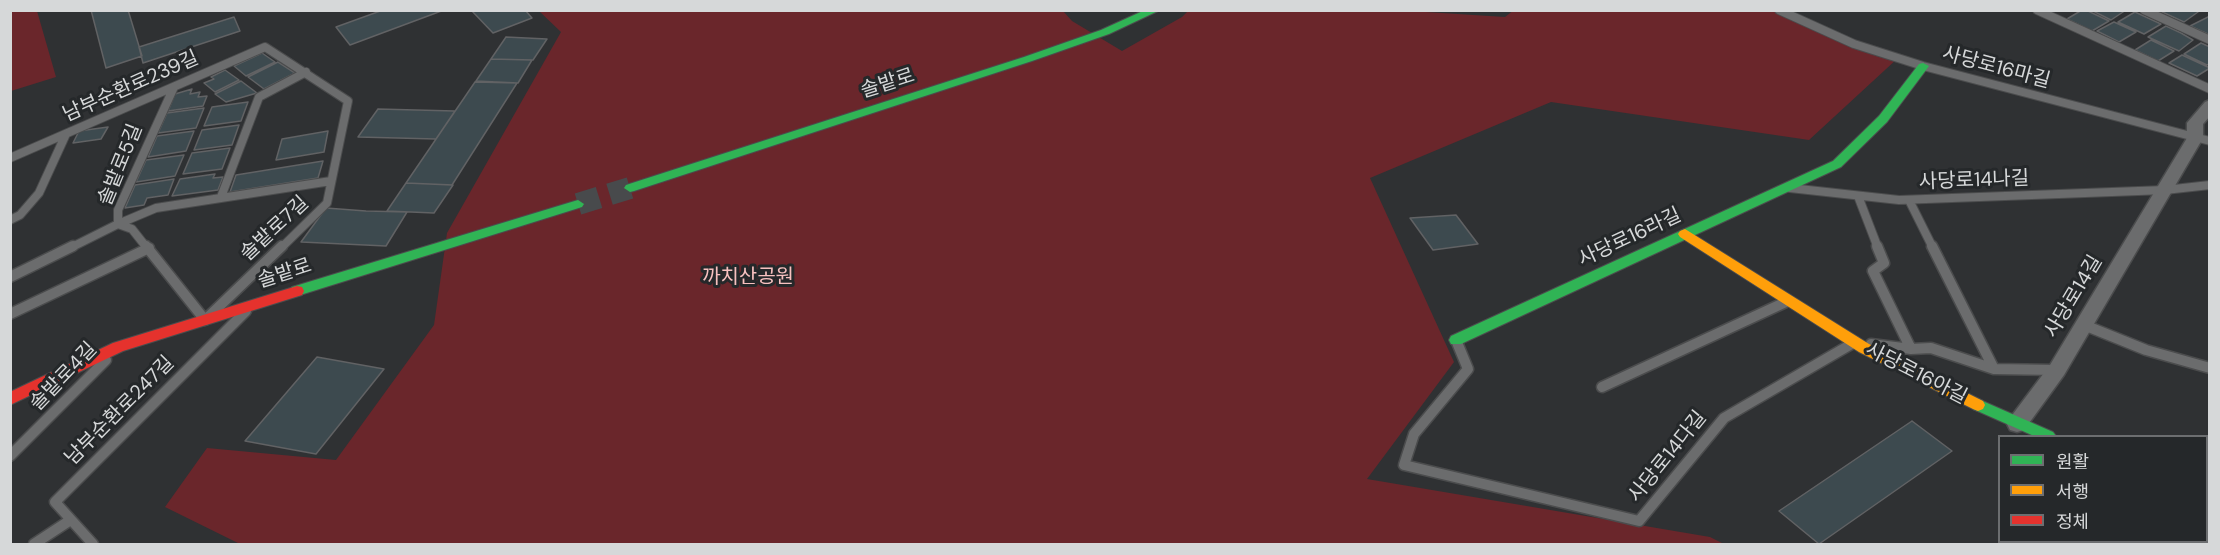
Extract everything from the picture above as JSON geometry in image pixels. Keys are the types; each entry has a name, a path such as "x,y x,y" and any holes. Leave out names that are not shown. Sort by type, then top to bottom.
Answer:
{"street":[{"name":"솔밭로","path":"630,188 1028,59 1105,32 1155,10"},
{"name":"사당로16라길","path":"1456,340 1837,164 1883,120 1923,66"},
{"name":"사당로14길","path":"2017,424 2057,370 2164,190 2202,139 2195,123 2210,105"},
{"name":"솔밭로","path":"10,399 118,347 578,204"},
{"name":"사당로16아길","path":"1685,234 1855,342 2017,424 2045,435"}],"lane":[{"name":"사당로16마길","path":"1779,10 1854,44 1923,66 2202,139"},
{"path":"2037,10 2210,89"},
{"path":"2144,10 2210,40"},
{"name":"솔밭로7길","path":"205,320 327,203 348,101 265,47"},
{"name":"남부순환로239길","path":"10,158 265,47"},
{"path":"221,197 259,97 306,72"},
{"name":"솔밭로5길","path":"118,224 118,210 174,87"},
{"path":"10,220 20,215 39,193 66,134"},
{"name":"솔밭로7길","path":"118,224 156,208 331,181"},
{"path":"2164,190 2208,186"},
{"name":"사당로14나길","path":"1785,188 1909,200 2164,190"},
{"path":"1858,196 1884,262 1873,271 1911,349"},
{"path":"1909,200 1994,369"},
{"name":"솔밭로5길","path":"10,277 118,224 132,229 205,320"},
{"path":"10,314 149,248"},
{"path":"1602,387 1790,300"},
{"name":"남부순환로247길","path":"93,544 69,521 55,502 252,305"},
{"path":"2084,325 2146,350 2210,368"},
{"name":"사당로16라길","path":"1404,465 1414,434 1468,369 1456,340"},
{"path":"1855,342 1911,349 1931,348 1994,369 2057,370"},
{"name":"사당로14다길","path":"1404,465 1639,521 1724,418 1855,342"},
{"name":"솔밭로4길","path":"10,456 118,347"},
{"path":"34,544 69,521"}],"green space":[{"path":"11,10 37,11 56,77 11,91"},
{"name":"까치산공원","path":"1394,10 1505,17 1514,10 1784,10 1898,58 1809,140 1551,102 1370,178 1454,362 1367,479 1710,537 1724,544 240,544 165,507 207,448 336,460 434,325 447,233 561,32 539,11 1063,11 1072,21 1122,51 1182,17 1188,11"},
{"path":"2208,482 2210,482 2209,544 2154,543 2208,543"}],"building":[{"path":"91,10 128,10 142,56 106,68"},
{"path":"383,10 444,10 350,45 336,27"},
{"path":"471,10 525,10 532,18 493,33"},
{"path":"2082,10 2109,21 2092,31 2067,19"},
{"path":"2091,10 2126,10 2111,20"},
{"path":"2158,10 2195,10 2198,12 2184,22"},
{"path":"2135,12 2161,24 2144,34 2118,22"},
{"path":"2210,16 2210,35 2190,26"},
{"path":"234,17 240,31 143,63 139,47"},
{"path":"2114,22 2136,32 2119,42 2097,31"},
{"path":"2166,26 2193,40 2179,51 2148,37"},
{"path":"506,37 547,39 533,60 491,59"},
{"path":"2151,40 2174,51 2158,61 2135,50"},
{"path":"2201,43 2210,47 2210,63 2207,65 2184,54"},
{"path":"262,53 275,62 246,76 234,66"},
{"path":"2182,55 2210,68 2197,76 2169,63"},
{"path":"491,59 532,60 518,83 476,81"},
{"path":"278,62 295,73 264,89 248,77"},
{"path":"225,70 239,80 215,92 204,83 214,79 211,77"},
{"path":"241,81 257,93 226,102 215,94"},
{"path":"475,82 517,83 452,185 406,183"},
{"path":"192,89 190,94 200,92 198,97 207,96 203,106 168,111 175,94"},
{"path":"248,102 241,121 204,126 212,107"},
{"path":"204,108 196,128 158,133 167,113"},
{"path":"378,109 455,111 436,139 358,137"},
{"path":"239,125 232,145 194,150 202,130"},
{"path":"108,127 101,139 73,143 79,131"},
{"path":"194,131 186,151 148,157 157,136"},
{"path":"328,131 324,152 276,160 282,139"},
{"path":"230,148 222,169 183,174 192,153"},
{"path":"184,155 175,176 136,182 146,160"},
{"path":"323,161 318,178 230,192 236,175"},
{"path":"215,174 213,178 223,177 218,190 172,196 180,179"},
{"path":"174,179 168,195 147,198 144,205 125,208 135,185"},
{"path":"406,183 453,185 434,213 387,211"},
{"path":"326,208 407,212 386,246 301,242"},
{"path":"1456,215 1478,244 1433,250 1410,218"},
{"path":"317,357 384,369 316,454 245,441"},
{"path":"1912,421 1952,451 1819,544 1779,511"}],"tunnel":[{"path":"578,204 630,188"}],"traffic: fast":[{"path":"630,188 1028,59 1105,32 1155,10"},
{"path":"1456,340 1837,164 1883,119 1923,66"},
{"path":"297,291 578,204"},
{"path":"1978,405 2046,435"}],"traffic: slow":[{"path":"1685,234 1864,348 1978,405"}],"traffic: jam":[{"path":"10,399 118,347 297,291"}]}
